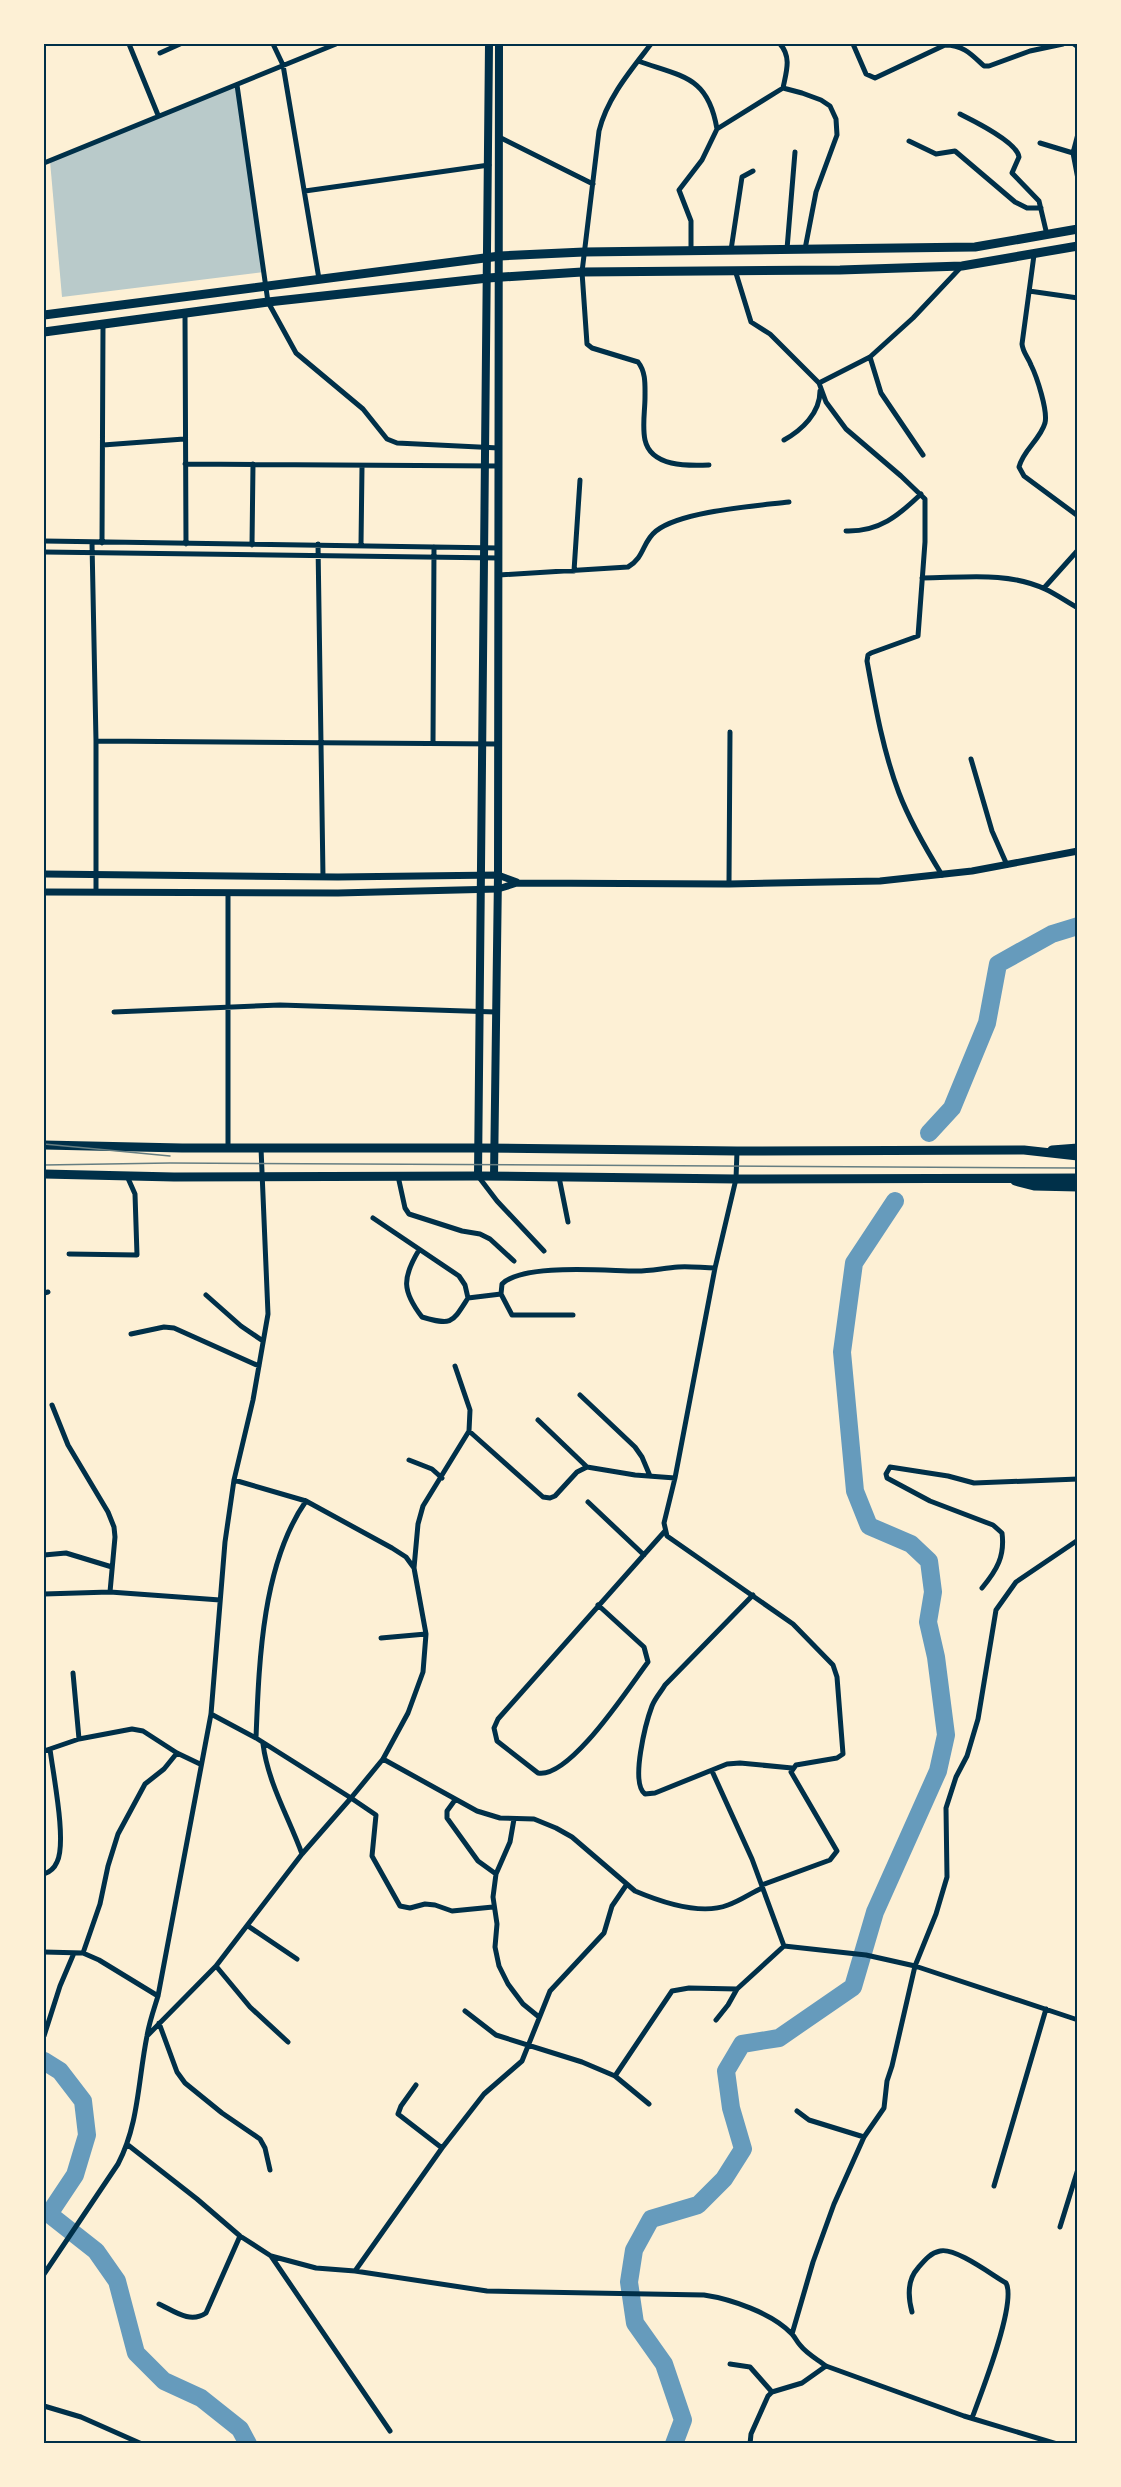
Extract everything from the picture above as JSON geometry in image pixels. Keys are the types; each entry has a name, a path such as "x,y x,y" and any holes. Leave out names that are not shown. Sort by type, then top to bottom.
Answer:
{"main road":[{"path":"478,1176 483,875 489,44"},
{"path":"494,1176 498,889 500,44"},
{"path":"44,315 500,256 584,252 975,247 1077,229"},
{"path":"44,332 268,302 488,278 582,272 840,270 962,266 1077,246"},
{"path":"975,247 976,265"},
{"path":"840,250 840,270"},
{"path":"44,1145 737,1151 1043,1151 1077,1148"},
{"path":"1043,1151 1077,1156"},
{"path":"44,1174 736,1179 1077,1178"},
{"path":"1001,1178 1034,1186 1077,1187"}],"street":[{"path":"129,44 158,116"},
{"path":"160,53 180,44"},
{"path":"273,44 283,65 319,280"},
{"path":"44,163 336,44"},
{"path":"651,44 603,116 582,272 587,344 592,348 638,362 643,368 645,441 650,450 667,462 677,465 709,465"},
{"path":"780,44 785,49 788,59 783,88"},
{"path":"853,44 866,74 875,78 945,45 953,45 971,52 984,66 989,66 1030,51 1064,44"},
{"path":"1074,44 1077,47"},
{"path":"638,61 694,80 714,107 717,129"},
{"path":"237,85 268,302 296,353 363,409 387,439 397,443 499,448"},
{"path":"691,251 691,220 679,190 702,160 717,129 783,88 821,100 830,106 836,119 837,135 816,192 805,249"},
{"path":"960,114 991,131 1017,150 1019,157 1012,173 1037,197 1047,235"},
{"path":"1077,134 1073,153 1077,179"},
{"path":"499,137 593,184"},
{"path":"909,141 936,154 955,151 1015,202 1028,208 1041,208"},
{"path":"1040,143 1073,153"},
{"path":"787,249 795,152"},
{"path":"304,191 489,165"},
{"path":"731,250 742,177 753,171"},
{"path":"1034,255 1023,350 1034,374 1044,408 1045,422 1020,461 1019,467 1023,476 1077,516"},
{"path":"819,383 870,357 929,303 962,266"},
{"path":"735,270 751,322 770,334 819,383 826,402 846,429 921,494 926,506 918,636 871,653 867,661 882,734 898,792 922,843 942,875"},
{"path":"1029,291 1077,298"},
{"path":"185,314 186,544"},
{"path":"102,543 103,325"},
{"path":"870,357 881,393 923,455"},
{"path":"784,440 803,428 815,411 820,398 819,383"},
{"path":"103,446 184,439"},
{"path":"185,464 362,467 499,466"},
{"path":"252,545 253,464"},
{"path":"361,545 362,467"},
{"path":"574,572 580,480"},
{"path":"846,531 863,531 878,527 906,509 921,494"},
{"path":"499,575 628,567 641,556 655,532 691,517 789,502"},
{"path":"44,541 499,548"},
{"path":"92,543 96,892"},
{"path":"318,544 323,877"},
{"path":"433,744 434,547"},
{"path":"1044,588 1077,550"},
{"path":"44,552 499,558"},
{"path":"921,578 1000,577 1044,588 1077,608"},
{"path":"729,884 730,732"},
{"path":"96,741 207,740 498,744"},
{"path":"971,759 992,831 1007,865"},
{"path":"44,892 264,893 482,890 498,889 517,883 729,884 880,881 942,875 1077,851"},
{"path":"44,874 323,877 498,875 517,883"},
{"path":"263,876 264,893"},
{"path":"228,893 228,1148"},
{"path":"114,1012 280,1005 496,1012"},
{"path":"44,2274 118,2164 128,2145 140,2094 147,2036 158,1996 211,1714 225,1542 234,1480 259,1366 268,1303 261,1148"},
{"path":"737,1151 736,1179 715,1268 675,1478 664,1522 665,1531 667,1536 753,1595 793,1624 836,1671 843,1754 837,1758 798,1764 792,1768 728,1764 655,1793 641,1792 640,1757 648,1717 654,1702 665,1685 753,1595"},
{"path":"69,1254 137,1255 135,1194 127,1176"},
{"path":"398,1176 405,1208 409,1214 462,1231 480,1234 490,1239 514,1261"},
{"path":"478,1176 497,1201 544,1251"},
{"path":"485,1185 494,1176"},
{"path":"559,1177 568,1222"},
{"path":"373,1218 459,1276 465,1285 468,1298 454,1320 450,1322 442,1323 422,1317 409,1298 406,1283 410,1265 419,1251"},
{"path":"573,1315 512,1315 501,1294 502,1284 505,1281 540,1272 600,1269 638,1271 681,1266 715,1268"},
{"path":"468,1298 501,1294"},
{"path":"206,1295 241,1326 263,1341"},
{"path":"131,1334 164,1327 174,1328 259,1366"},
{"path":"147,2036 216,1966 302,1854 383,1759 408,1713 423,1672 426,1634 414,1568 420,1514 469,1431 470,1410 455,1366"},
{"path":"580,1395 635,1447 650,1476"},
{"path":"52,1405 68,1445 108,1512 114,1527 110,1592"},
{"path":"538,1419 587,1467"},
{"path":"469,1431 543,1497 555,1496 577,1472 587,1467 675,1478"},
{"path":"410,1460 432,1469 442,1478"},
{"path":"982,1588 996,1572 1001,1558 1002,1533 993,1525 930,1501 887,1478 886,1474 890,1467 948,1476 974,1483 1077,1479"},
{"path":"234,1480 306,1501 392,1548 406,1557 414,1568"},
{"path":"256,1738 258,1682 272,1587 292,1522 306,1501"},
{"path":"588,1502 644,1555"},
{"path":"598,1605 644,1647 648,1662 588,1743 556,1770 546,1774 538,1773 497,1741 494,1728 498,1719 598,1605 665,1531"},
{"path":"792,2334 813,2262 834,2204 864,2137 885,2104 886,2081 892,2066 915,1966 936,1914 946,1877 946,1808 956,1776 967,1756 978,1719 996,1610 1016,1582 1077,1540"},
{"path":"44,1555 66,1553 112,1567"},
{"path":"44,1594 110,1592 220,1600"},
{"path":"381,1638 426,1634"},
{"path":"73,1673 79,1739"},
{"path":"211,1714 256,1738 376,1815 372,1856 400,1906 410,1908 426,1904 452,1911 493,1907"},
{"path":"44,1874 50,1872 57,1864 60,1845 47,1750 79,1739 132,1729 143,1731 177,1753 200,1764"},
{"path":"263,1744 276,1791 302,1854"},
{"path":"83,1953 100,1904 118,1834 145,1784 164,1769 177,1753"},
{"path":"383,1759 477,1811 514,1820 534,1819 556,1828 572,1837 627,1884 647,1896 705,1909 729,1905 762,1886 830,1860 837,1851 796,1783 792,1768"},
{"path":"712,1771 762,1886 784,1946"},
{"path":"455,1800 447,1811 447,1818 478,1861 496,1874"},
{"path":"514,1820 510,1842 496,1874 493,1907 497,1924 495,1947 499,1966 508,1984 523,2004 539,2017"},
{"path":"355,2271 442,2148 484,2094 522,2061 554,1986 604,1933 612,1906 627,1884"},
{"path":"248,1926 297,1959"},
{"path":"716,2020 737,1989 784,1946 866,1955 915,1966 1077,2020"},
{"path":"44,1952 83,1953 99,1960 158,1996"},
{"path":"44,2036 60,1986 74,1953"},
{"path":"216,1966 250,2007 288,2042"},
{"path":"615,2076 672,1991 689,1988 737,1989"},
{"path":"994,2186 1046,2009"},
{"path":"465,2011 496,2035 582,2062 615,2076 649,2104"},
{"path":"159,2022 177,2072 185,2083 222,2113 260,2139 266,2148 270,2170"},
{"path":"416,2085 398,2114 442,2148"},
{"path":"797,2111 809,2120 864,2137"},
{"path":"128,2145 240,2236 271,2256 316,2268 355,2271 465,2290 704,2295 723,2298 766,2316 792,2334 801,2347 826,2366 972,2418 1057,2444"},
{"path":"1060,2227 1077,2169"},
{"path":"159,2304 192,2319 200,2318 206,2313 240,2236"},
{"path":"912,2312 909,2286 915,2272 929,2257 939,2251 945,2250 972,2262 1006,2283 1009,2295 1002,2328 972,2418"},
{"path":"271,2256 390,2431"},
{"path":"730,2364 750,2367 772,2392"},
{"path":"750,2444 751,2434 768,2396 772,2392 795,2387 826,2366"},
{"path":"44,2406 81,2417 142,2444"}],"shaded area":[{"path":"237,85 264,272 62,297 50,161"}],"waterway":[{"path":"929,1133 952,1108 987,1023 998,964 1052,934 1078,926"},
{"path":"674,2444 683,2420 664,2364 635,2323 629,2282 634,2250 651,2219 698,2205 724,2179 743,2149 731,2108 726,2071 742,2044 779,2038 853,1987 875,1912 938,1771 946,1735 936,1657 928,1622 933,1592 929,1561 911,1544 869,1526 855,1491 842,1352 854,1263 895,1201"},
{"path":"44,2061 60,2071 83,2101 87,2135 75,2175 49,2214 96,2251 117,2281 136,2353 164,2381 201,2398 240,2429 248,2444"}],"tram line":[{"path":"44,1144 170,1156"},
{"path":"44,1165 170,1163 1078,1168"}]}
